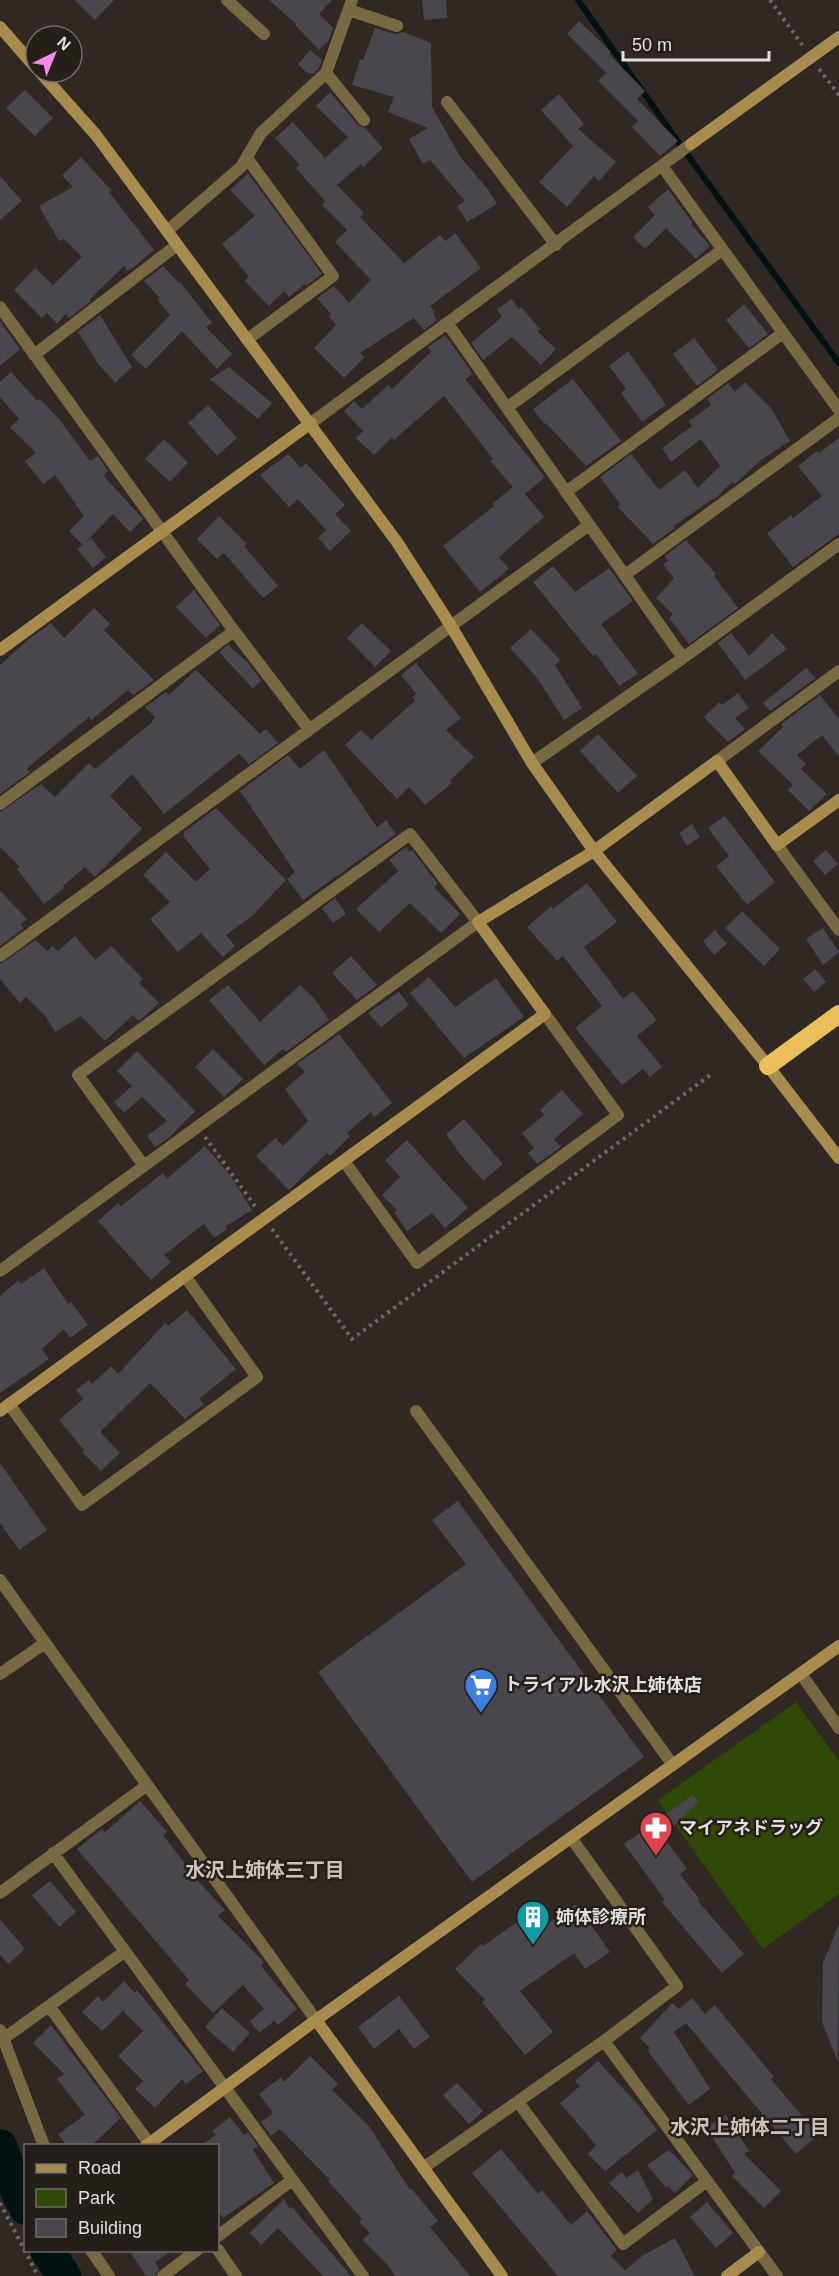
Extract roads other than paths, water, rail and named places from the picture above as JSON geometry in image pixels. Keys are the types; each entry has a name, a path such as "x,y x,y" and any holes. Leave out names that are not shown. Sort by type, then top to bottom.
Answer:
{"highway":[{"path":"768,1066 839,1014"}],"street":[{"path":"227,0 264,34"},
{"path":"167,231 241,167 261,133 326,74 350,5 398,26"},
{"path":"0,27 24,54"},
{"path":"0,650 839,37"},
{"path":"326,74 364,120"},
{"path":"51,84 96,135 397,542 451,626 532,763 594,851 768,1066 839,1158"},
{"path":"447,102 556,245"},
{"path":"247,158 333,276 248,339"},
{"path":"662,166 839,410"},
{"path":"34,355 177,245"},
{"path":"508,407 722,250"},
{"path":"0,307 234,631 309,729"},
{"path":"448,324 683,658"},
{"path":"566,492 783,333"},
{"path":"625,575 839,418"},
{"path":"0,956 590,525"},
{"path":"532,763 683,658 839,544"},
{"path":"0,804 234,631"},
{"path":"0,1271 478,922 594,851 839,671"},
{"path":"717,761 839,930"},
{"path":"777,845 839,800"},
{"path":"144,1166 78,1075 410,834 478,922 618,1115 417,1263 344,1161"},
{"path":"185,1276 257,1377 82,1506 5,1408 264,1218 545,1014"},
{"path":"416,1411 673,1765"},
{"path":"0,1580 146,1786 502,2276"},
{"path":"0,1674 45,1643"},
{"path":"49,2006 148,2144 223,2087 839,1646"},
{"path":"801,1674 839,1728"},
{"path":"0,1893 146,1786"},
{"path":"423,2168 604,2041 677,1986 572,1839"},
{"path":"53,1853 123,1952 363,2276"},
{"path":"44,2144 2,2035 49,2006 123,1952"},
{"path":"604,2041 777,2276"},
{"path":"518,2102 623,2244 708,2181"},
{"path":"219,2235 292,2181"},
{"path":"219,2251 236,2276"},
{"path":"92,2252 109,2276"},
{"path":"163,2276 194,2252"},
{"path":"727,2276 759,2252"}],"waterway":[{"path":"578,0 839,363"},
{"path":"0,2146 14,2185 24,2204"},
{"path":"48,2252 64,2276"}],"place":[{"name":"トライアル水沢上姉体店","path":"481,1714"},
{"name":"マイアネドラッグ","path":"656,1857"},
{"name":"姉体診療所","path":"533,1946"}],"district":[{"name":"水沢上姉体三丁目","path":"265,1870"},
{"name":"水沢上姉体二丁目","path":"750,2127"}]}
